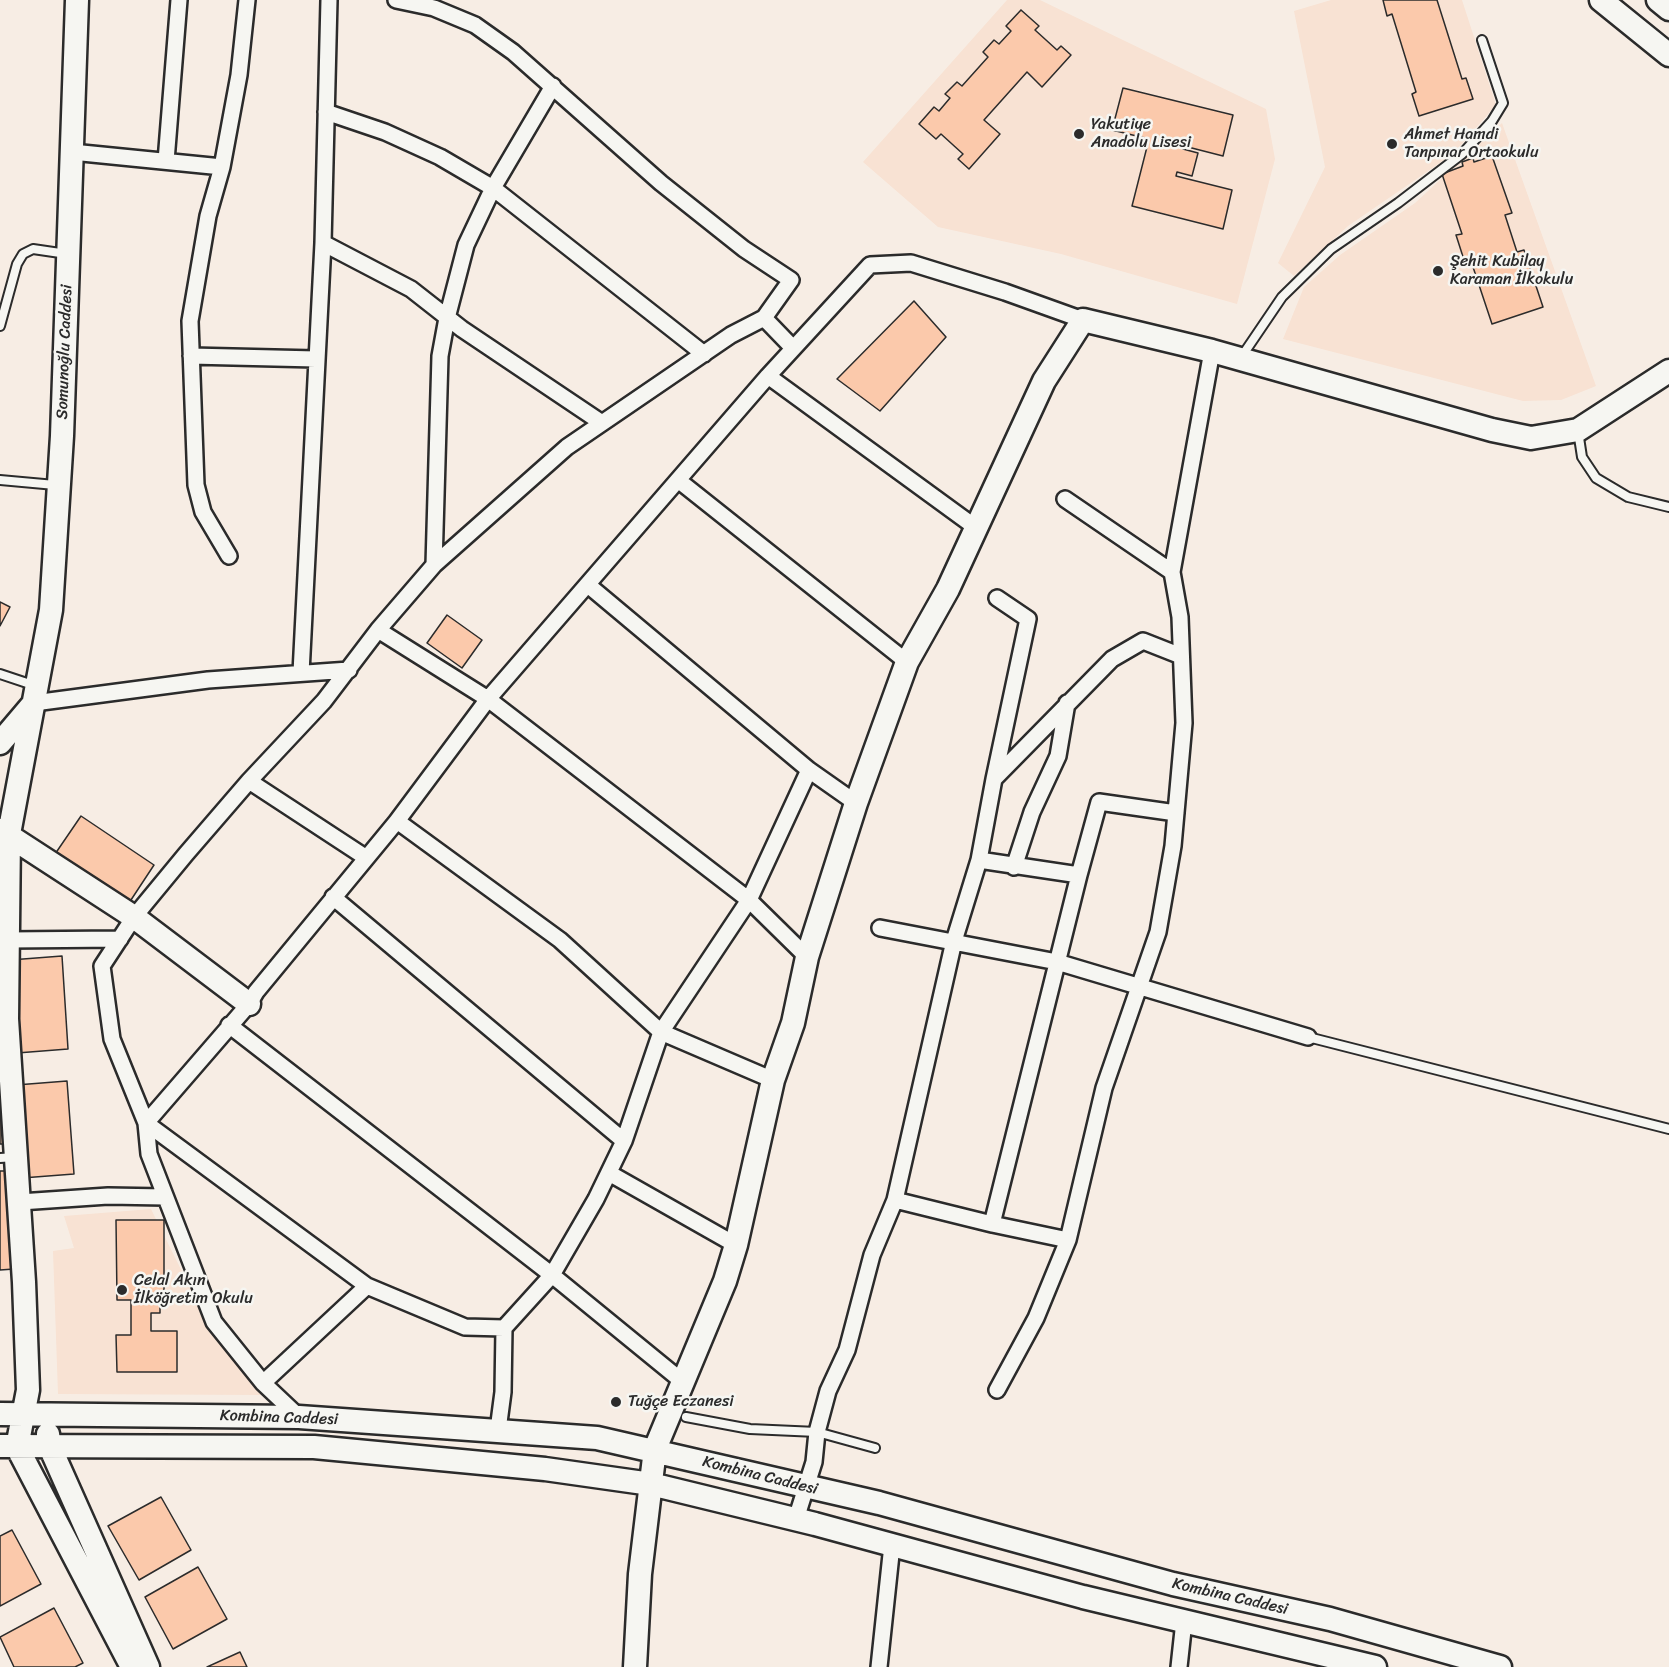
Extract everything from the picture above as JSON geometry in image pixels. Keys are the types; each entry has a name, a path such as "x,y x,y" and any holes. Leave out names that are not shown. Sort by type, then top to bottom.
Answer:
{"main road":[{"name":"Somunoğlu Caddesi","path":"8,1446 10,1415 27,1390 20,1202 8,1158 4,940 5,832 51,610 59,486 77,0"},
{"path":"1601,0 1669,55"},
{"path":"1658,0 1669,9"},
{"path":"635,1667 640,1574 655,1449 725,1281 736,1245 773,1080 793,1023 807,957 856,803 907,662 948,589 1044,381 1083,320 1212,351 1502,432 1531,438 1578,430 1669,371"},
{"path":"0,743 35,694"},
{"path":"5,832 134,917 249,1004"},
{"path":"27,1390 45,1415 50,1447 148,1667"},
{"name":"Kombina Caddesi","path":"10,1415 299,1417 597,1438 655,1449 805,1488 879,1503 1173,1584 1330,1619 1500,1667"},
{"path":"8,1446 132,1667"},
{"name":"Kombina Caddesi","path":"8,1446 314,1447 545,1469 651,1484 796,1519 1083,1597 1375,1667"}],"street":[{"path":"166,161 179,0"},
{"path":"229,555 203,512 196,485 190,321 208,216 222,167 239,75 247,0"},
{"path":"301,673 323,243 329,0"},
{"path":"299,1417 263,1383 214,1322 149,1154 146,1123 112,1039 102,966 134,917 249,781 324,701 378,630 434,565 567,447 731,335 764,318 791,280 744,249 661,183 553,86 475,25 434,8 396,0"},
{"path":"434,565 440,356 447,318 466,245 493,188 553,86"},
{"path":"326,112 385,132 440,157 493,188 704,354"},
{"path":"72,152 222,167"},
{"path":"323,243 411,289 447,318 602,423"},
{"path":"146,1123 249,1004 256,992 365,857 397,821 488,699 768,376 870,266 911,263 1005,292 1083,320"},
{"path":"764,318 793,348"},
{"path":"997,1390 1036,1318 1068,1240 1104,1088 1158,932 1176,813 1184,723 1180,617 1172,572 1212,351"},
{"path":"191,356 316,359"},
{"path":"768,376 975,527"},
{"path":"678,480 907,662"},
{"path":"1065,499 1172,572"},
{"path":"588,585 809,770 856,803"},
{"path":"796,1519 814,1462 817,1432 828,1391 847,1350 872,1255 895,1200 954,941 979,860 1028,619 997,598"},
{"path":"378,630 488,699 748,900 807,957"},
{"path":"994,779 1112,659 1143,641 1181,656"},
{"path":"35,694 349,670"},
{"path":"1014,867 1032,812 1058,756 1067,704"},
{"path":"498,1430 503,1392 504,1328 552,1275 609,1173 624,1141 661,1032 748,900 809,770"},
{"path":"249,781 365,857"},
{"path":"992,1224 1079,875 1100,802 1176,813"},
{"path":"397,821 560,940 661,1032 773,1080"},
{"path":"979,860 1079,875"},
{"path":"333,897 624,1141"},
{"path":"880,928 1057,962 1308,1037"},
{"path":"4,940 120,939"},
{"path":"229,1025 552,1275 683,1382"},
{"path":"146,1123 367,1287 465,1328 504,1328"},
{"path":"609,1173 736,1245"},
{"path":"20,1202 108,1196 165,1197"},
{"path":"895,1200 1068,1240"},
{"path":"263,1383 367,1287"},
{"path":"879,1667 892,1545"},
{"path":"1179,1667 1184,1621"}],"lane":[{"path":"1240,359 1282,297 1331,249 1398,203 1462,154 1492,121 1503,103 1482,40"},
{"path":"0,326 17,264 23,254 33,249 68,254"},
{"path":"1578,430 1582,457 1596,478 1628,497 1669,507"},
{"path":"0,480 59,486"},
{"path":"0,675 35,694"},
{"path":"1308,1037 1669,1129"},
{"path":"686,1417 750,1430 817,1432 875,1448"}],"shaded area":[{"name":"Yakutiye Anadolu Lisesi","path":"1007,0 1040,0 1266,109 1275,159 1237,304 1061,254 938,227 863,162"},
{"name":"Ahmet Hamdi Tanpınar Ortaokulu","path":"1331,0 1462,0 1496,105 1453,154 1348,226 1294,276 1278,263 1325,167 1294,11"},
{"name":"Şehit Kubilay Karaman İlkokulu","path":"1502,123 1596,386 1561,400 1523,401 1283,339 1304,287 1340,255 1415,203"},
{"name":"Celal Akın İlköğretim Okulu","path":"151,1209 208,1324 264,1395 58,1394 53,1251 74,1248 64,1216"}],"building":[{"path":"1383,0 1437,0 1462,79 1466,78 1473,99 1419,116 1412,94 1416,92 1392,14 1387,16"},
{"path":"1021,10 1039,26 1035,30 1057,50 1061,46 1071,55 1042,87 1027,72 984,120 1000,134 969,169 958,159 963,154 941,134 936,139 919,124 934,107 939,111 950,98 945,94 957,82 962,86 988,57 983,52 994,40 999,44 1011,31 1006,26"},
{"path":"1123,88 1233,115 1223,156 1184,146 1183,149 1198,153 1192,176 1177,172 1176,176 1232,190 1223,229 1132,206 1149,139 1112,130"},
{"path":"1492,156 1512,213 1505,215 1517,252 1524,250 1543,307 1492,324 1471,261 1465,263 1456,235 1462,234 1442,174 1463,166 1462,162 1473,158 1474,162"},
{"path":"914,301 946,337 880,411 837,379"},
{"path":"0,602 10,607 0,626"},
{"path":"447,615 482,640 462,668 427,643"},
{"path":"81,816 154,865 127,906 53,857"},
{"path":"62,956 68,1049 17,1053 10,960"},
{"path":"0,1028 8,1144 0,1144"},
{"path":"67,1081 74,1174 22,1178 16,1085"},
{"path":"0,1171 9,1171 14,1269 0,1270"},
{"path":"116,1220 164,1220 164,1304 160,1304 160,1313 151,1313 151,1331 177,1331 177,1372 117,1372 116,1335 131,1335 131,1300 117,1300"},
{"path":"161,1497 191,1550 139,1580 108,1526"},
{"path":"12,1530 41,1584 0,1606 0,1536"},
{"path":"198,1567 227,1619 173,1649 145,1597"},
{"path":"54,1608 83,1663 75,1667 14,1667 0,1637"},
{"path":"240,1652 247,1667 207,1667"}],"place":[{"name":"Yakutiye Anadolu Lisesi","path":"1079,134"},
{"name":"Ahmet Hamdi Tanpınar Ortaokulu","path":"1392,144"},
{"name":"Şehit Kubilay Karaman İlkokulu","path":"1438,271"},
{"name":"Celal Akın İlköğretim Okulu","path":"122,1290"},
{"name":"Tuğçe Eczanesi","path":"616,1402"}]}
